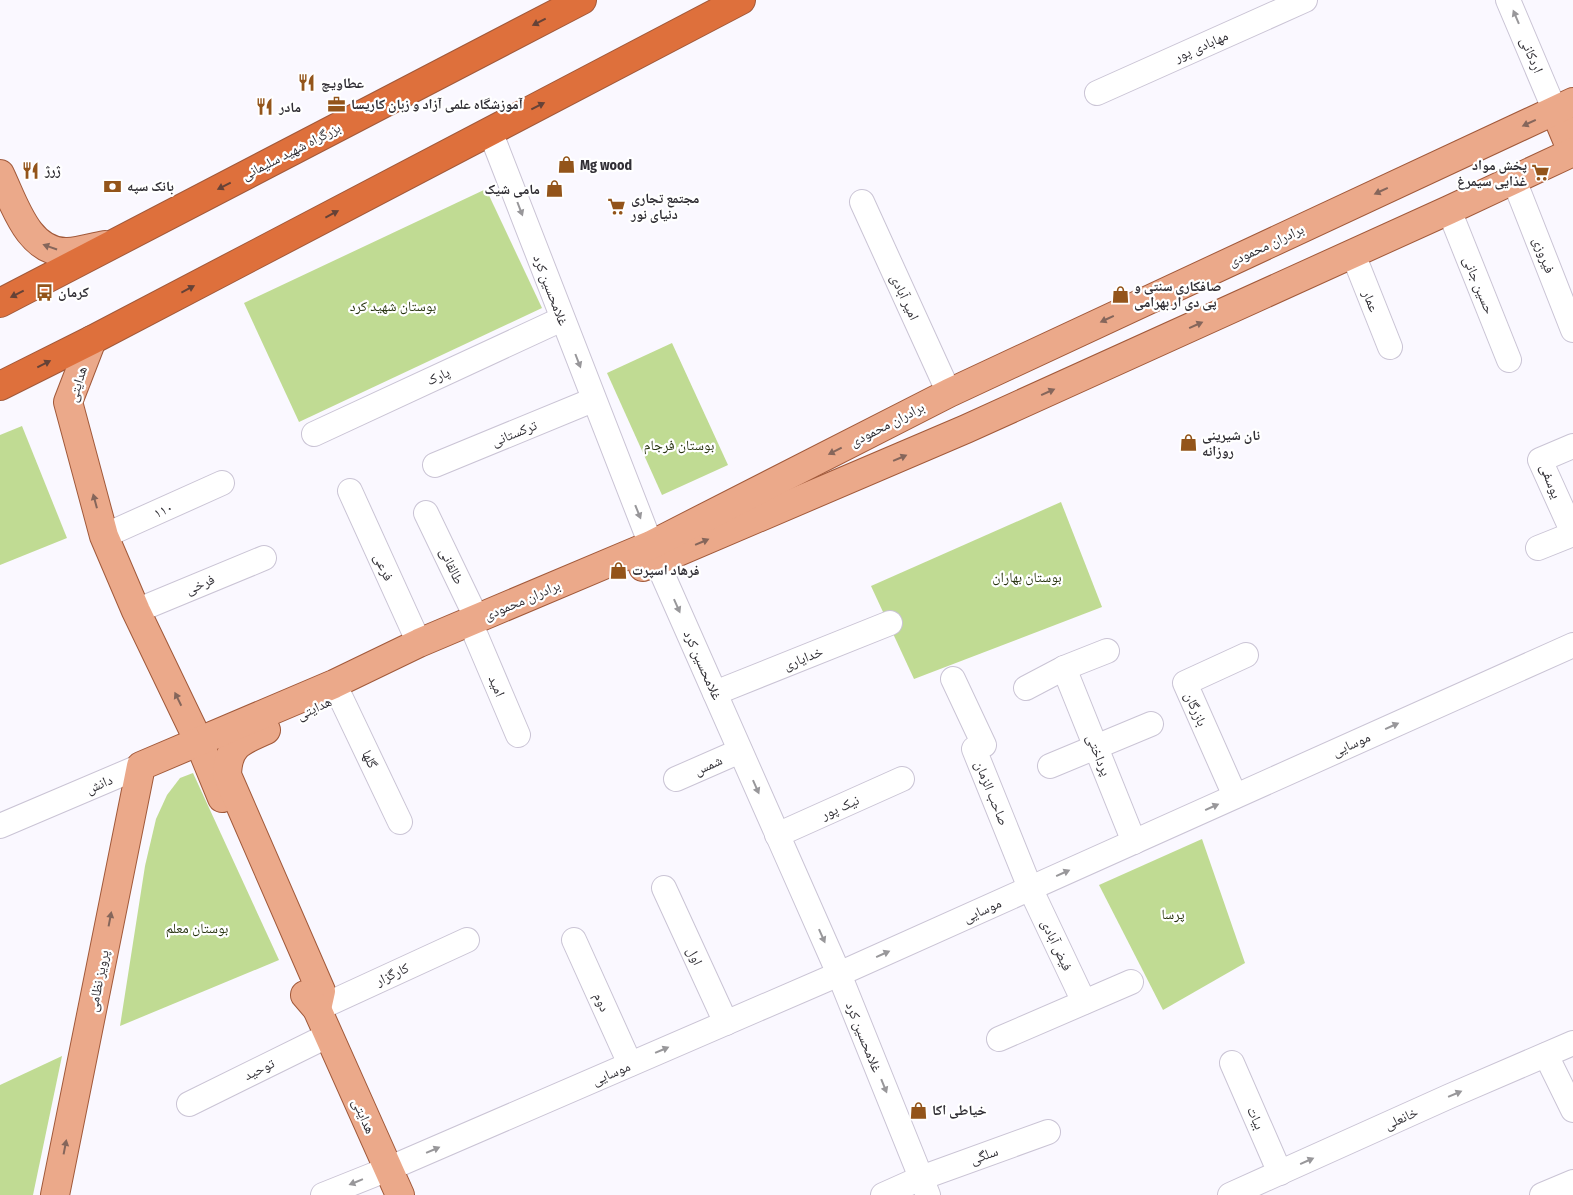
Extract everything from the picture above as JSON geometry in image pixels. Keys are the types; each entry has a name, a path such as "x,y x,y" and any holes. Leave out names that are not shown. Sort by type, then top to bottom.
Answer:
{"highway":[{"name":"بزرگراه شهید سلیمانی","path":"0,303 582,0"},
{"path":"0,386 92,340 741,0"}],"main road":[{"path":"654,553 966,429 1573,153 1564,106"},
{"name":"برادران محمودی","path":"654,553 949,393 1564,106"},
{"path":"0,174 26,228 44,246 66,252 114,243"},
{"name":"هدایتی","path":"92,340 68,402 104,536 136,611 199,742 305,995 317,1009 400,1195"},
{"name":"هدایتی","path":"317,1009 321,990 227,775 227,761 238,743 436,652 477,628 654,553"},
{"name":"برادران محمودی","path":"199,742 334,684 419,643 477,628"},
{"name":"دانش","path":"141,766 199,742"},
{"name":"پرویز نظامی","path":"55,1195 141,766"}],"street":[{"name":"مهابادی پور","path":"1097,93 1305,0"},
{"name":"اردکانی","path":"1508,0 1564,106"},
{"name":"غلامحسین کرد","path":"490,131 654,553 839,974 924,1187"},
{"name":"فیروزی","path":"1514,180 1573,330"},
{"name":"امیر آبادی","path":"862,202 949,393"},
{"name":"حسین جانی","path":"1449,210 1508,360"},
{"name":"عمار","path":"1353,254 1390,348"},
{"name":"پارک","path":"314,434 562,319"},
{"name":"ترکستانی","path":"435,465 593,400"},
{"name":"یوسفی","path":"1573,446 1532,464 1573,533"},
{"name":"۱۱۰","path":"104,536 222,483"},
{"name":"فرعی","path":"350,491 419,643"},
{"name":"طالقانی","path":"426,513 477,628"},
{"path":"1538,548 1573,533"},
{"name":"فرخی","path":"136,611 264,558"},
{"name":"خدایاری","path":"715,693 890,623"},
{"name":"امید","path":"477,628 518,735"},
{"name":"موسایی","path":"323,1195 388,1169 839,974 1573,645"},
{"path":"1026,688 1064,668 1107,651"},
{"name":"بازرگان","path":"1235,796 1185,683 1246,655"},
{"name":"پرداختی","path":"1064,668 1134,842"},
{"name":"صاحب الزمان","path":"953,679 984,745 974,749 1030,888"},
{"name":"گلها","path":"340,696 400,822"},
{"path":"1050,766 1151,724"},
{"name":"شمس","path":"676,779 740,750"},
{"name":"دانش","path":"0,826 141,766"},
{"name":"نیک پور","path":"777,835 902,779"},
{"name":"اول","path":"664,888 726,1023"},
{"name":"فیض آبادی","path":"1030,888 1084,1002"},
{"name":"کارگزار","path":"317,1009 467,940"},
{"name":"دوم","path":"574,940 630,1064"},
{"path":"1000,1039 1131,982"},
{"name":"توحید","path":"189,1104 328,1035"},
{"name":"خانعلی","path":"1230,1195 1573,1043"},
{"path":"1546,1055 1573,1110"},
{"name":"بیات","path":"1232,1063 1280,1173"},
{"name":"سلگی","path":"883,1195 924,1187 1048,1132"},
{"path":"1542,1195 1573,1182"}],"green space":[{"name":"بوستان شهید کرد","path":"486,189 542,308 299,422 244,303"},
{"name":"بوستان فرجام","path":"672,343 728,465 662,495 607,373"},
{"path":"22,426 67,538 0,565 0,435"},
{"name":"بوستان بهاران","path":"1061,502 1102,607 914,679 871,586"},
{"name":"بوستان معلم","path":"193,773 279,960 120,1026 145,866 156,819 167,795 180,778"},
{"name":"پرسا","path":"1202,839 1245,963 1163,1010 1099,885"},
{"path":"62,1056 33,1195 0,1195 0,1085"}],"place":[{"name":"عطاویچ","path":"307,83"},
{"name":"آموزشگاه علمی آزاد و زبان کاریسا","path":"337,104"},
{"name":"مادر","path":"265,107"},
{"name":"Mg wood","path":"566,165"},
{"name":"ژرژ","path":"31,170"},
{"name":"پخش مواد غذایی سیمرغ","path":"1541,173"},
{"name":"بانک سپه","path":"113,186"},
{"name":"مامی شیک","path":"554,189"},
{"name":"مجتمع تجاری دنیای نور","path":"617,206"},
{"name":"کرمان","path":"44,292"},
{"name":"صافکاری سنتی و پی دی ار بهرامی","path":"1120,294"},
{"name":"نان شیرینی روزانه","path":"1188,443"},
{"name":"فرهاد اسپرت","path":"618,570"},
{"name":"خیاطی اکا","path":"918,1110"}]}
